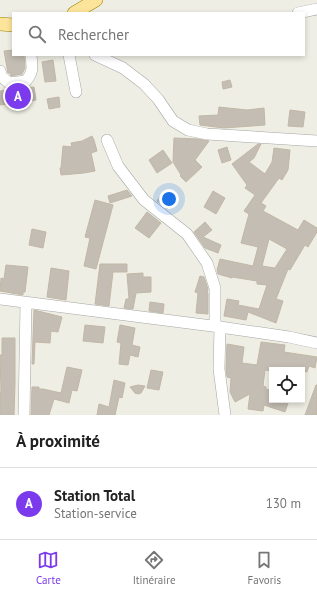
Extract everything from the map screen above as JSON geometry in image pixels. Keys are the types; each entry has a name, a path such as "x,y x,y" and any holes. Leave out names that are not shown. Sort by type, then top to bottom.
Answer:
{"main road":[{"path":"76,12 93,1"},
{"path":"0,24 12,25"}],"street":[{"path":"303,12 317,9"},
{"path":"0,71 2,77 9,82 26,81 31,75 31,56"},
{"path":"69,56 76,92"},
{"path":"97,56 123,68 144,84 158,99 173,121 188,130 207,134 317,141"},
{"path":"107,140 118,166 144,200 187,234 207,263 215,288 219,369 226,415"},
{"path":"0,299 218,326 317,343"},
{"path":"24,415 26,302"}],"building":[{"path":"12,50 12,56 24,56 25,68 22,74 11,76 10,73 8,73 4,51"},
{"path":"53,60 56,81 45,82 42,62"},
{"path":"230,80 232,87 223,89 222,82"},
{"path":"34,87 36,100 0,105 0,91"},
{"path":"59,97 60,107 49,109 47,99"},
{"path":"219,107 247,110 264,108 265,125 224,128 200,125 199,116 218,115"},
{"path":"290,110 305,112 303,127 288,126"},
{"path":"92,136 97,151 91,153 95,171 61,175 60,168 63,146 72,147 71,143 82,141"},
{"path":"174,138 209,141 195,160 202,167 186,182 180,176 181,175 173,162"},
{"path":"258,144 261,144 254,158 249,162 265,174 272,162 274,148 290,150 288,170 282,180 279,178 261,203 266,206 263,211 298,230 304,220 317,228 317,232 308,247 305,245 290,270 288,269 276,299 283,301 276,323 248,312 246,320 224,316 227,299 239,301 238,305 259,309 267,285 257,284 257,281 232,278 218,274 217,270 220,259 253,266 258,247 241,243 249,214 244,211 255,195 245,188 247,185 232,164","holes":["269,239 287,249 275,268 262,266"]},
{"path":"227,147 231,160 222,163 218,150"},
{"path":"163,150 172,163 157,173 149,160"},
{"path":"127,190 132,196 110,203 108,196"},
{"path":"164,191 175,198 167,209 157,201"},
{"path":"213,191 225,198 216,214 204,207"},
{"path":"95,200 113,205 96,269 84,266 90,238 85,237"},
{"path":"147,212 161,223 149,238 135,228"},
{"path":"205,222 212,230 203,237 221,245 218,253 205,248 194,232"},
{"path":"32,229 46,232 43,248 29,245"},
{"path":"100,264 127,264 127,272 113,272 109,306 95,304"},
{"path":"6,265 28,267 25,292 23,292 23,295 0,291 1,278 4,279"},
{"path":"51,268 69,271 66,300 47,297"},
{"path":"143,273 143,277 151,277 151,292 136,293 133,309 124,308 126,299 129,299 127,274"},
{"path":"200,276 204,277 208,289 208,314 196,313 198,293 195,292"},
{"path":"150,302 164,304 163,313 149,311"},
{"path":"34,310 62,317 58,332 51,331 50,343 35,342 34,364 32,364"},
{"path":"85,325 105,327 103,343 83,341"},
{"path":"120,325 135,328 132,345 140,347 138,357 130,355 128,365 119,364 121,343 117,342"},
{"path":"2,338 15,338 14,415 0,415 0,355 2,355"},
{"path":"261,342 285,345 284,352 317,357 315,368 309,366 307,372 305,372 305,367 269,367 269,371 265,370 263,386 269,390 269,403 288,403 285,412 264,405 263,411 248,409 250,394 235,402 230,392 231,378 227,377 227,344 244,347 242,363 257,365"},
{"path":"67,367 82,370 77,391 72,390 69,403 54,399 49,415 31,415 32,387 39,387 39,389 61,393"},
{"path":"151,370 163,372 159,390 147,388"},
{"path":"114,380 125,383 122,398 119,397 115,415 97,415 99,404 109,407"},
{"path":"138,385 145,386 141,393 138,394 135,393 130,387"},
{"path":"316,385 317,415 305,415"}],"place":[{"name":"Station Total","path":"18,96"}]}
